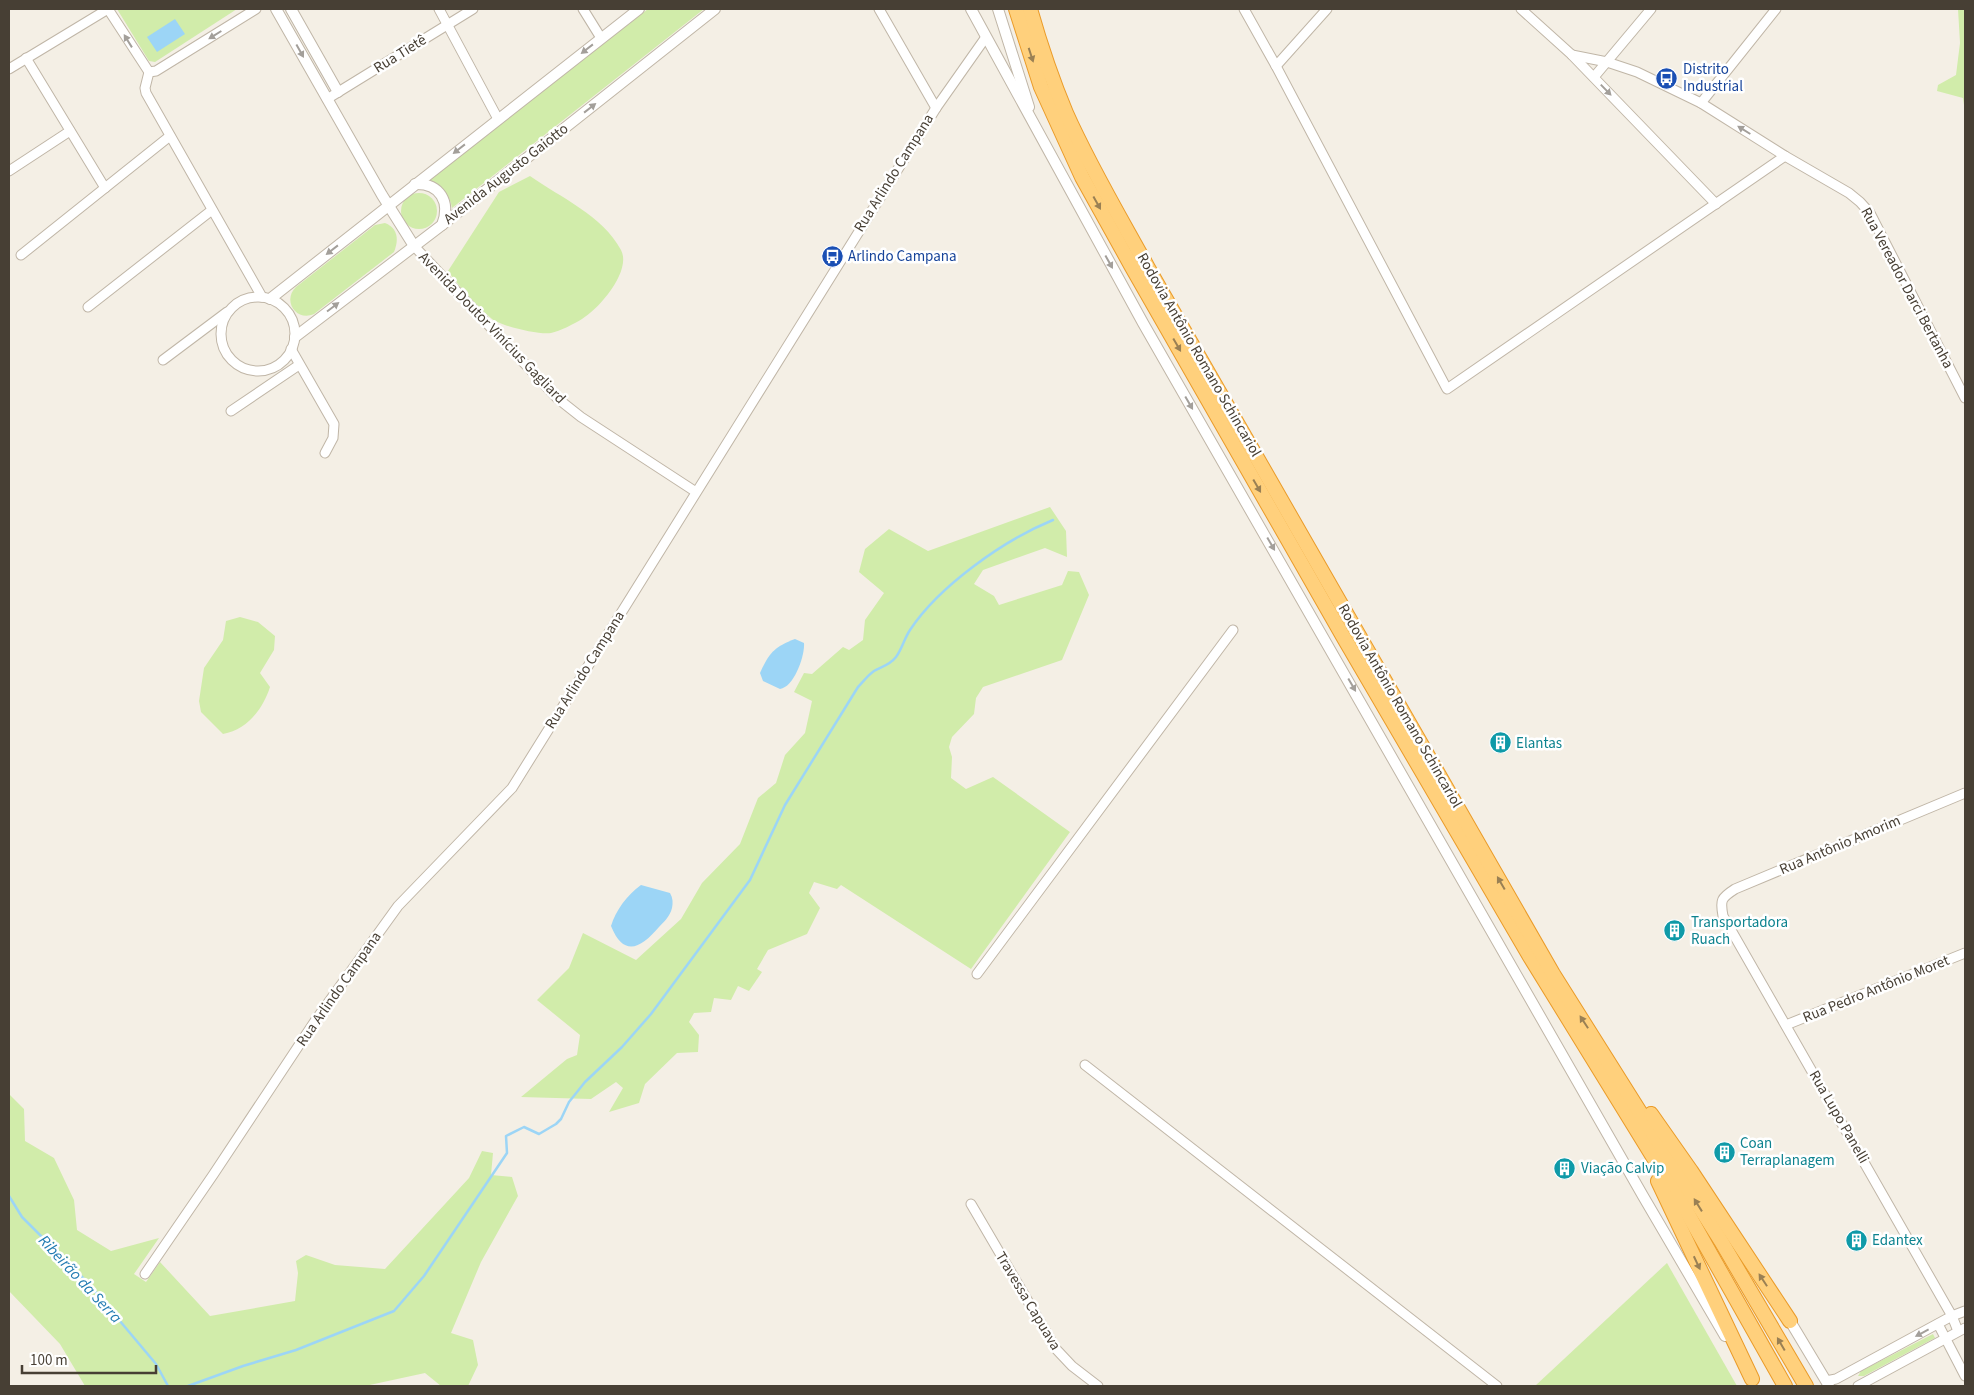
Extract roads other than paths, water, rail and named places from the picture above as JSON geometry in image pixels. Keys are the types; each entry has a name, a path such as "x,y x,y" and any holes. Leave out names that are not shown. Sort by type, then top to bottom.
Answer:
{"highway":[{"name":"Rodovia Antônio Romano Schincariol","path":"1016,9 1041,87 1082,177 1344,638 1529,955 1631,1124 1684,1207 1785,1386"},
{"name":"Rodovia Antônio Romano Schincariol","path":"1030,9 1066,113 1104,189 1553,974 1602,1049 1721,1241 1806,1386"},
{"path":"1602,1049 1662,1128 1790,1321"},
{"path":"1631,1124 1753,1383"}],"street":[{"path":"9,69 108,9 149,72 146,93 212,210 266,298"},
{"path":"149,72 156,71 256,9"},
{"name":"Avenida Doutor Vinícius Gagliard","path":"276,9 382,195 414,246 532,374 557,398 696,492"},
{"path":"291,9 338,92"},
{"path":"439,9 498,119"},
{"name":"Rua Tietê","path":"327,99 473,9"},
{"path":"583,9 601,38"},
{"path":"266,298 639,9"},
{"name":"Avenida Augusto Gaiotto","path":"294,337 442,225 715,9"},
{"path":"878,9 936,108"},
{"path":"971,9 1143,323 1643,1196 1753,1383"},
{"path":"998,9 1036,127"},
{"path":"1244,9 1447,389 1785,156"},
{"path":"1276,66 1327,9"},
{"path":"1521,9 1594,77 1716,204"},
{"path":"1594,77 1651,9"},
{"path":"1701,103 1776,9"},
{"name":"Rua Arlindo Campana","path":"145,1274 315,1021 398,906 512,788 936,108 986,37"},
{"name":"Rua Vereador Darci Bertanha","path":"1572,55 1606,62 1637,72 1701,103 1785,156 1849,193 1860,202 1870,213 1965,398"},
{"path":"26,58 105,188"},
{"path":"9,171 70,131"},
{"path":"21,255 170,136"},
{"path":"415,184 424,184 439,192 446,208 442,225"},
{"path":"88,307 212,210"},
{"path":"163,360 231,309 246,298 266,298 281,305 289,314 294,325 294,337 291,349 285,359 275,366 257,370 240,366 230,358 224,348 221,336 222,324 231,309"},
{"path":"291,349 334,424 333,438 326,453"},
{"path":"231,411 299,364"},
{"path":"977,974 1234,630"},
{"name":"Rua Antônio Amorim","path":"1721,904 1725,896 1735,889 1965,793"},
{"name":"Rua Lupo Panelli","path":"1721,904 1723,916 1952,1316 1962,1330"},
{"name":"Rua Pedro Antônio Moret","path":"1786,1025 1965,953"},
{"path":"1085,1065 1497,1386"},
{"name":"Travessa Capuava","path":"971,1204 1056,1350 1072,1366 1098,1386"},
{"path":"1790,1321 1827,1384 1952,1316 1965,1311"},
{"path":"1938,1324 1965,1376"},
{"path":"1850,1371 1858,1386 1962,1330"}],"water":[{"path":"175,19 185,34 157,52 147,37"},
{"path":"795,639 804,643 804,649 801,663 790,683 780,689 763,681 760,673 769,656 777,648"},
{"path":"641,885 670,893 672,908 665,921 646,940 633,946 627,946 621,943 611,926 623,903"}],"waterway":[{"path":"188,1386 243,1366 296,1350 394,1311 424,1276 507,1153 506,1136 524,1127 539,1134 556,1124 561,1119 569,1102 585,1082 622,1047 651,1014 750,880 785,805 858,687 874,671 894,660 910,630 922,613 955,581 1014,539 1053,520"},
{"name":"Ribeirão da Serra","path":"9,1196 22,1217 88,1283 156,1364 168,1386"}],"place":[{"name":"Distrito Industrial","path":"1667,78"},
{"name":"Arlindo Campana","path":"832,256"},
{"name":"Elantas","path":"1500,743"},
{"name":"Transportadora Ruach","path":"1675,931"},
{"name":"Coan Terraplanagem","path":"1724,1152"},
{"name":"Viação Calvip","path":"1565,1168"},
{"name":"Edantex","path":"1856,1240"}]}
